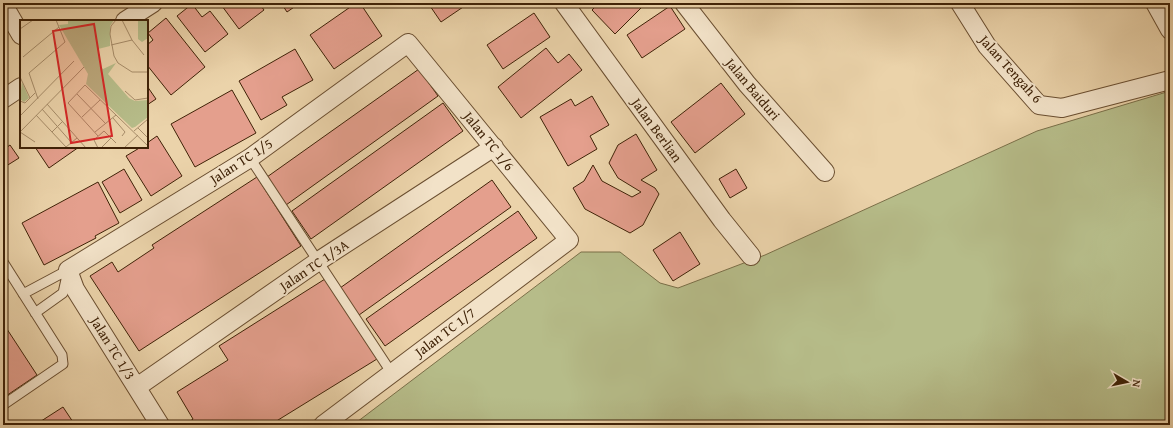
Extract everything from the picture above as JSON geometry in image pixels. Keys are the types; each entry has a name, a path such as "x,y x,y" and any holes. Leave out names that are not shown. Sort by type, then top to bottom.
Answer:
{"street":[{"path":"127,20 154,3"},
{"name":"Jalan Berlian","path":"564,3 722,220 751,256"},
{"name":"Jalan Baiduri","path":"684,3 747,84 825,172"},
{"name":"Jalan Tengah 6","path":"960,3 987,46 1039,105 1062,108 1170,80"},
{"path":"1155,3 1170,30"},
{"path":"8,5 20,33"},
{"name":"Jalan TC 1/6","path":"408,43 569,240"},
{"name":"Jalan TC 1/5","path":"68,270 250,158 408,43"},
{"path":"3,99 20,88"},
{"name":"Jalan TC 1/3A","path":"137,387 318,262 494,147"},
{"name":"Jalan TC 1/7","path":"323,425 569,240"},
{"name":"Jalan TC 1/3","path":"68,270 75,289 160,425"}],"lane":[{"path":"250,158 392,372"},
{"path":"3,262 62,355 63,364 3,405"},
{"path":"35,313 63,293 68,270"},
{"name":"Jalan TC 1/5","path":"23,294 68,270"}],"green space":[{"path":"1170,91 1170,425 353,425 581,252 620,252 660,283 678,288 765,255 1037,131"}],"building":[{"path":"227,3 259,3 264,10 239,29 222,6"},
{"path":"281,3 300,3 287,12"},
{"path":"356,3 360,3 382,36 334,69 310,35"},
{"path":"428,3 469,3 441,22"},
{"path":"599,3 646,3 615,34 592,10"},
{"path":"192,4 202,17 210,11 228,34 205,52 177,16"},
{"path":"670,6 685,29 642,58 627,35"},
{"path":"534,13 550,37 503,69 487,45"},
{"path":"166,18 205,67 171,95 148,66 148,44 153,40 148,33"},
{"path":"546,48 558,63 569,54 582,70 521,118 498,87"},
{"path":"295,49 313,80 282,97 287,105 261,120 239,81"},
{"path":"419,69 438,96 286,205 267,177"},
{"path":"721,83 745,114 695,153 671,122"},
{"path":"148,87 156,99 148,104"},
{"path":"232,90 256,133 195,167 171,124"},
{"path":"592,96 609,125 590,136 597,149 568,166 540,117 571,99 575,106"},
{"path":"443,103 463,131 311,239 292,211"},
{"path":"636,134 657,170 641,180 655,188 659,194 643,225 630,233 585,209 573,188 584,181 593,165 602,181 632,197 641,192 618,178 609,163 618,145"},
{"path":"157,136 182,176 151,196 126,156 139,148 148,148 148,142"},
{"path":"10,145 19,158 3,168 3,150"},
{"path":"36,148 78,148 49,168"},
{"path":"124,169 142,200 120,213 102,182"},
{"path":"736,169 747,188 730,198 719,179"},
{"path":"257,177 301,246 139,351 90,276 112,262 118,272 154,248 152,245"},
{"path":"492,180 511,207 359,315 340,288"},
{"path":"98,182 119,223 95,236 96,238 44,265 22,223"},
{"path":"518,211 537,238 385,346 366,319"},
{"path":"680,232 700,264 673,281 653,250"},
{"path":"325,279 377,359 270,425 191,425 189,422 193,419 177,392 228,360 219,346"},
{"path":"3,323 37,375 3,398"},
{"path":"63,407 75,425 35,425"}]}
